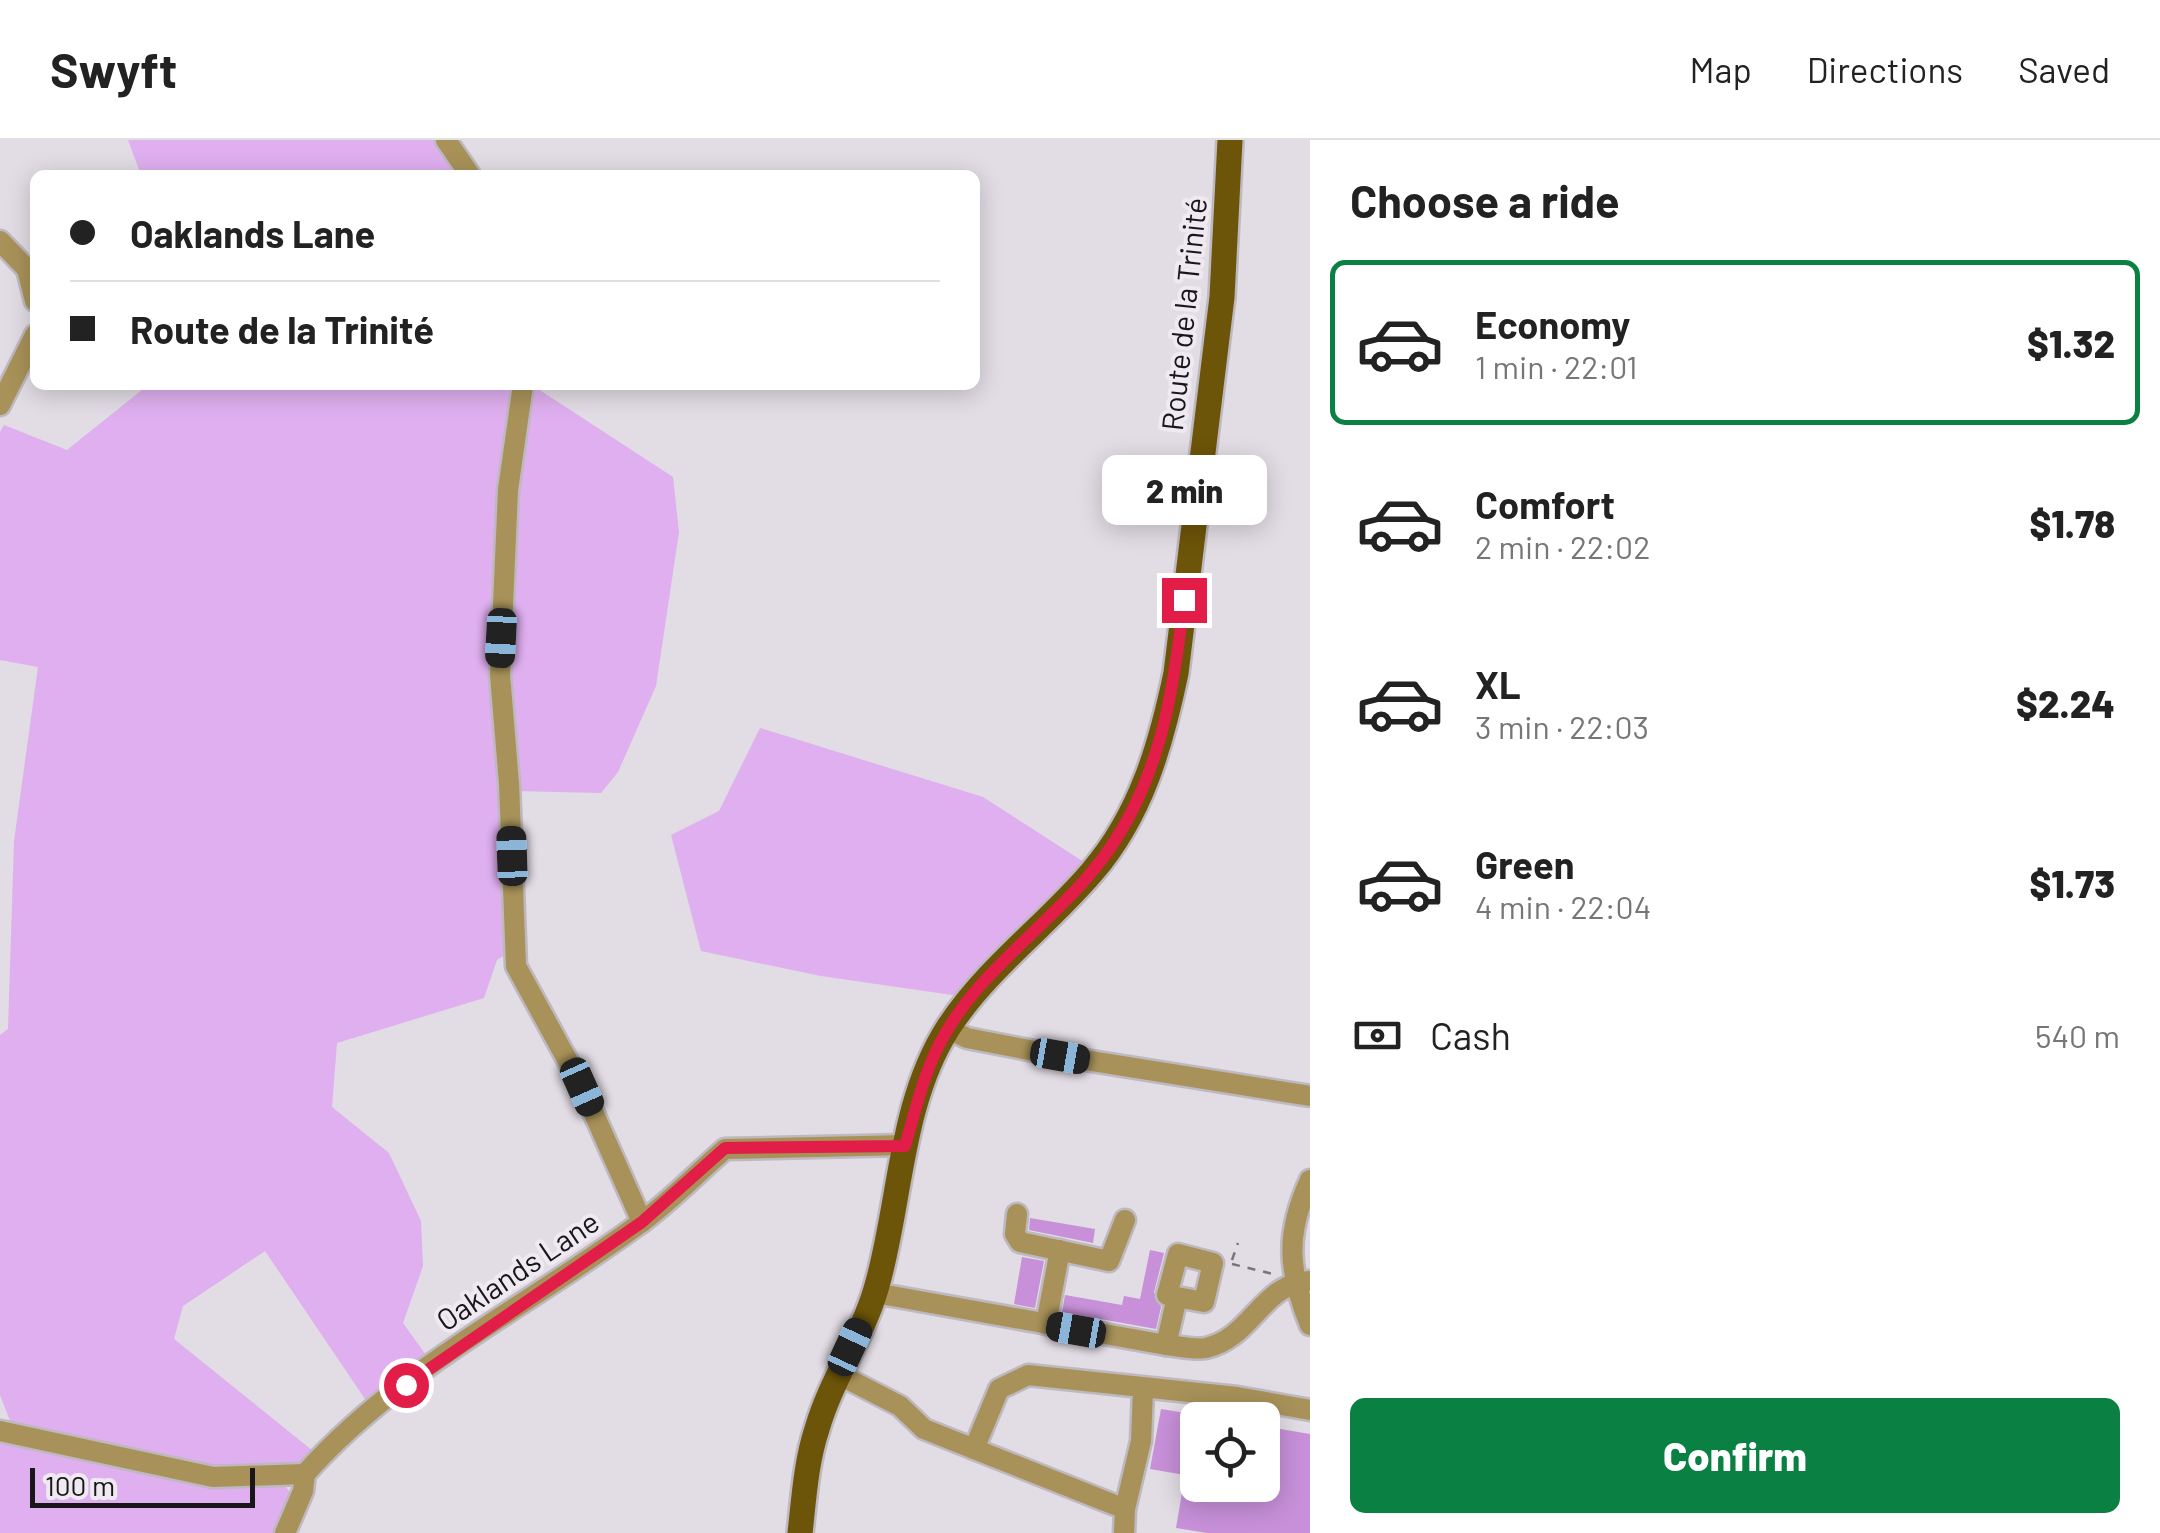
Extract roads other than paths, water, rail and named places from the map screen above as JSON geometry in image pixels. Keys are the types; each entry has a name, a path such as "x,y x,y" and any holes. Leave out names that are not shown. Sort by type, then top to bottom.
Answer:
{"main road":[{"name":"Route de la Trinité","path":"800,1533 816,1429 876,1293 905,1146 929,1068 967,1001 1110,849 1150,774 1164,733 1176,673 1222,297 1230,140"}],"street":[{"path":"446,140 467,170"},
{"path":"0,241 27,269 30,281"},
{"path":"0,405 30,345"},
{"path":"522,390 508,490 500,675 509,784 516,966 582,1087 642,1222"},
{"path":"948,1029 967,1038 1060,1056 1310,1096"},
{"name":"Oaklands Lane","path":"305,1474 332,1444 430,1365 642,1222 725,1148 905,1146"},
{"path":"1310,1180 1292,1233 1310,1325"},
{"path":"1017,1214 1014,1234 1020,1242 1109,1261 1125,1220"},
{"path":"1046,1324 1060,1250"},
{"path":"876,1293 1166,1345 1205,1348 1239,1332 1275,1291 1301,1281"},
{"path":"1166,1345 1177,1297"},
{"path":"838,1374 900,1406 924,1430 1126,1509"},
{"path":"974,1449 999,1389 1028,1375 1236,1397 1310,1410"},
{"path":"1124,1533 1141,1442 1143,1390"},
{"path":"0,1432 213,1477 305,1474 303,1491 285,1533"}]}
